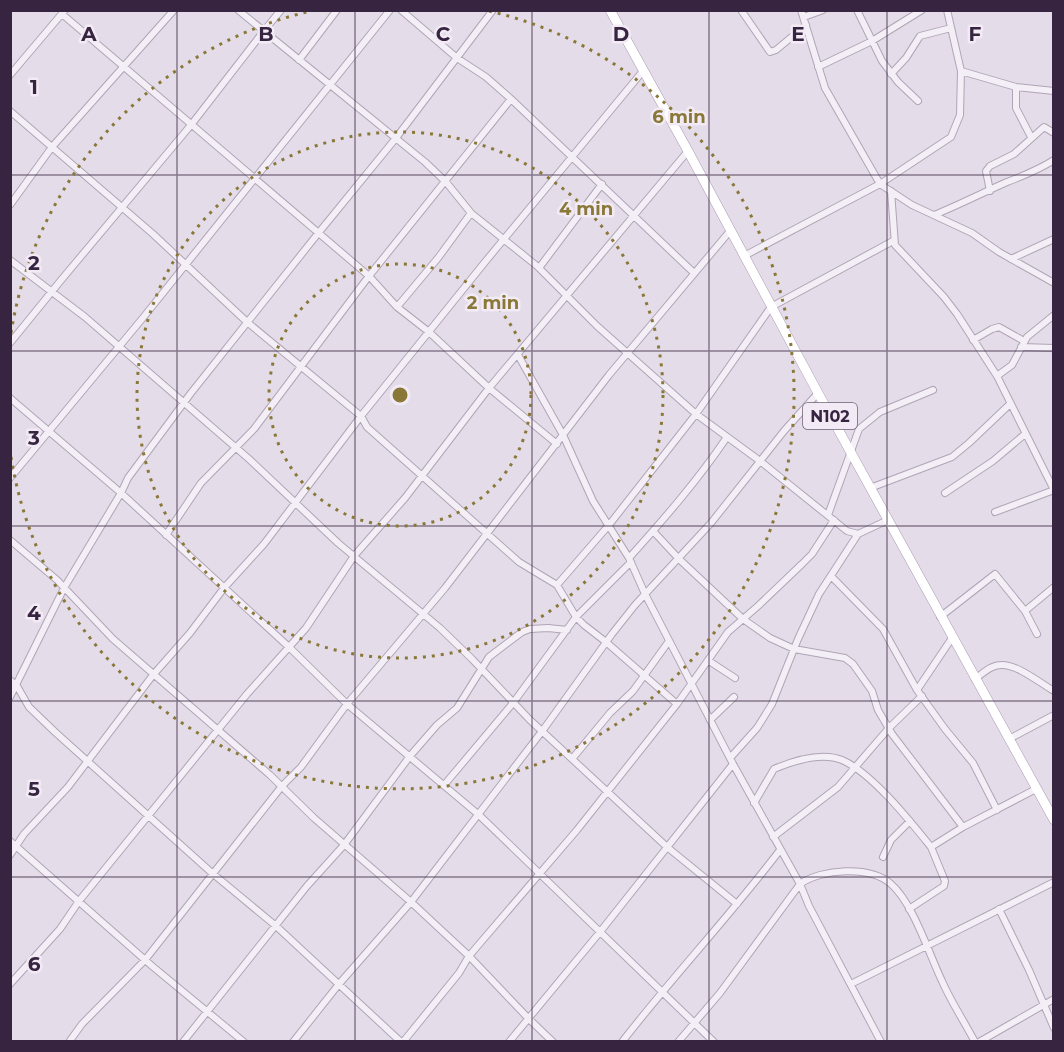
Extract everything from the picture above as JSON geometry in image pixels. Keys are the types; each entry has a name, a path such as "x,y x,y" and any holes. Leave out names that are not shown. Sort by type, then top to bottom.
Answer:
{"main road":[{"name":"N102","path":"610,10 1053,820"}],"street":[{"path":"10,205 52,147 126,67 174,10"},
{"path":"238,10 425,162 446,182 471,213 539,268 696,414 848,531 858,534"},
{"path":"10,343 191,124 281,10"},
{"path":"299,60 337,10"},
{"path":"10,478 185,266 390,10"},
{"path":"401,10 457,58 486,77 511,99 694,273"},
{"path":"10,697 64,588 128,478 247,322 396,138 493,10"},
{"path":"741,10 770,52 776,50 806,25"},
{"path":"823,10 803,14 818,67 829,99 880,184 912,205 972,233 1053,283"},
{"path":"857,10 882,61 891,74 918,101"},
{"path":"818,67 872,41 922,10"},
{"path":"744,256 880,184 951,137 960,115 961,70 947,10"},
{"path":"10,75 64,12 254,180 369,276 397,307 429,332 489,388 557,444"},
{"path":"891,74 906,58 920,36 951,28"},
{"path":"961,70 1016,87 1053,91"},
{"path":"10,855 13,843 68,787 153,675 264,543 361,416 644,72"},
{"path":"1016,87 1016,108 1032,137"},
{"path":"166,534 201,483 254,429 369,276 511,99"},
{"path":"10,111 121,206 247,322 361,416 367,427 486,533 525,566 557,585 576,617 677,704"},
{"path":"990,191 986,174 988,168 1009,158 1045,127 1053,133"},
{"path":"10,984 60,929 79,901 247,694 290,648 354,556 405,498 489,388 688,151"},
{"path":"933,214 1036,171 1053,160"},
{"path":"539,268 602,184"},
{"path":"891,191 893,241 899,251 944,297 997,376 1053,490 995,512"},
{"path":"397,307 438,258 471,213"},
{"path":"69,1041 82,1024 145,960 282,786 301,767 347,704 423,614 627,352 730,231"},
{"path":"1011,259 1053,238"},
{"path":"557,585 609,525 696,414 771,308 893,241"},
{"path":"10,260 85,317 236,448 354,556 423,614 481,668 513,703 667,847 737,904"},
{"path":"997,376 1012,365 1022,344 1053,315"},
{"path":"973,340 999,327 1022,344 1053,348"},
{"path":"518,355 563,435 593,501 630,560 691,684 800,884 881,1041"},
{"path":"828,515 851,454 855,436 869,419 880,412 933,390"},
{"path":"293,1041 339,984 411,902 543,730 606,642 818,393"},
{"path":"10,398 121,493 290,648 347,704 445,784 479,815 714,1041"},
{"path":"870,488 952,457 1010,404"},
{"path":"945,493 993,460 1025,434"},
{"path":"445,784 513,703 576,617 630,560 708,466 727,437"},
{"path":"509,1041 600,932 757,728 772,704 819,594 858,534 888,519"},
{"path":"10,680 17,686 29,707 148,816 276,926 402,1041 459,973 469,956 539,875 677,704 709,661 720,641 802,564 817,547 834,520"},
{"path":"653,531 679,559 743,619 775,641 794,649 848,660 872,691 878,710 889,728 963,827"},
{"path":"12,544 64,588 113,639 153,675 282,786 411,902 469,956 553,1041"},
{"path":"940,617 994,574 1025,611 1037,634"},
{"path":"831,576 883,629 917,690 973,763 997,810"},
{"path":"1025,611 1053,587"},
{"path":"183,1041 307,886 344,844 410,756 437,725 457,708 481,668 495,651 522,632 548,628 567,630"},
{"path":"917,690 952,638"},
{"path":"572,759 610,713 633,691 669,640"},
{"path":"709,661 735,678"},
{"path":"975,679 1000,664 1025,673 1053,691"},
{"path":"773,837 838,787 889,728 922,696"},
{"path":"710,720 734,697"},
{"path":"1009,739 1053,715"},
{"path":"754,802 773,771 785,765 825,758 841,760 854,767 910,821 931,847 945,881 944,886 909,909"},
{"path":"931,847 963,827 1036,789"},
{"path":"883,857 891,840 910,821"},
{"path":"13,843 145,960 244,1041"},
{"path":"622,1041 661,991 737,904 780,850"},
{"path":"678,1041 720,993 800,884 808,878 846,870 863,872 891,883 909,909 943,984 977,1041 1053,999"},
{"path":"851,984 927,948 1053,882"},
{"path":"999,909 1029,970 1053,1028"}]}
